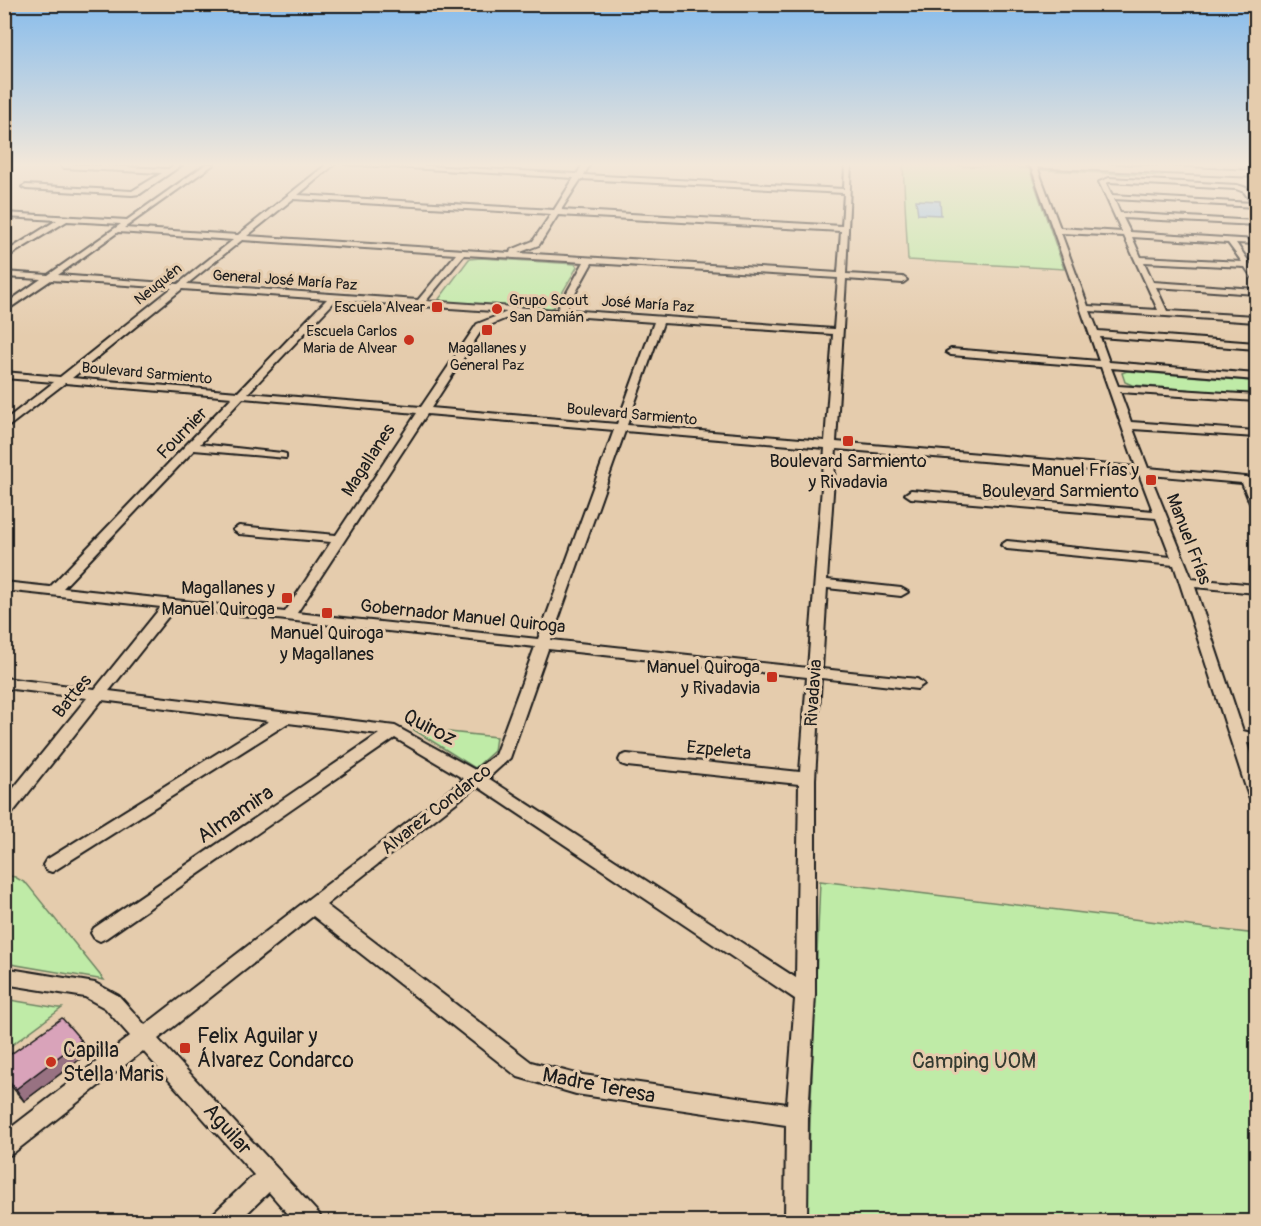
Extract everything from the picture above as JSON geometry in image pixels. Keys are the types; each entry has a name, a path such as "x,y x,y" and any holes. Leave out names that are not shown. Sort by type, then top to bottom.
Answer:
{"street":[{"path":"4,257 61,221"},
{"path":"116,221 128,222"},
{"name":"Neuquén","path":"4,428 261,221"},
{"path":"495,254 522,250 536,243 550,221"},
{"path":"704,221 845,229"},
{"name":"Rivadavia","path":"796,1221 797,1116 805,995 807,779 846,221"},
{"name":"Manuel Frías","path":"1055,221 1143,471 1179,562 1257,794"},
{"path":"1121,221 1164,313"},
{"path":"1241,221 1257,222"},
{"path":"4,309 128,222"},
{"path":"116,230 903,280"},
{"path":"1058,230 1257,242"},
{"path":"1231,241 1257,277"},
{"path":"536,243 538,250 543,253 564,259"},
{"path":"4,249 16,250"},
{"path":"420,303 462,252"},
{"path":"1138,259 1248,266"},
{"path":"560,313 589,260"},
{"name":"General José María Paz","path":"4,274 420,303"},
{"path":"1151,284 1257,291"},
{"name":"Fournier","path":"53,591 334,297"},
{"name":"José María Paz","path":"420,303 838,332"},
{"path":"453,305 474,314 480,326 500,316 525,310"},
{"path":"1085,308 1257,319"},
{"name":"Alvarez Condarco","path":"4,1147 502,758 659,320"},
{"name":"Magallanes","path":"288,617 480,326"},
{"path":"1094,334 1257,346"},
{"path":"951,352 1257,377"},
{"name":"Boulevard Sarmiento","path":"4,375 1251,480"},
{"path":"1114,388 1257,398"},
{"path":"1127,425 1257,434"},
{"path":"191,446 282,456"},
{"path":"1251,480 1257,503"},
{"path":"911,494 1160,515"},
{"path":"239,530 339,539"},
{"path":"1007,545 1179,562"},
{"path":"1186,582 1257,589"},
{"path":"821,583 901,592"},
{"name":"Gobernador Manuel Quiroga","path":"4,586 917,684"},
{"name":"Battes","path":"4,812 171,604"},
{"name":"Quiroz","path":"4,683 395,731 476,778 805,995"},
{"path":"52,865 285,717"},
{"name":"Almamira","path":"100,933 395,731"},
{"path":"1238,736 1257,739"},
{"name":"Ezpeleta","path":"627,760 807,779"},
{"name":"Madre Teresa","path":"313,905 525,1070 576,1084 797,1116"},
{"name":"Aguilar","path":"4,976 88,989 112,1002 311,1221"},
{"path":"220,1221 270,1175"}],"green space":[{"path":"906,221 1047,221 1064,269 908,260"},
{"path":"469,259 575,264 577,267 554,307 549,310 444,302 439,299"},
{"path":"1127,371 1251,381 1256,383 1256,395 1132,385 1125,382 1122,373"},
{"path":"411,728 496,737 494,751 475,768"},
{"path":"5,875 15,877 27,884 104,980 5,963"},
{"name":"Camping UOM","path":"820,881 1256,934 1256,1221 806,1222"},
{"path":"4,999 58,1008 62,1008 5,1050"}],"building":[{"path":"62,1018 81,1040 16,1089 4,1075 4,1059"}],"place":[{"name":"Escuela Alvear","path":"437,307"},
{"name":"Grupo Scout San Damián","path":"497,309"},
{"name":"Magallanes y General Paz","path":"487,330"},
{"name":"Escuela Carlos Maria de Alvear","path":"409,340"},
{"name":"Boulevard Sarmiento y Rivadavia","path":"848,441"},
{"name":"Manuel Frías y Boulevard Sarmiento","path":"1151,480"},
{"name":"Magallanes y Manuel Quiroga","path":"287,598"},
{"name":"Manuel Quiroga y Magallanes","path":"327,613"},
{"name":"Manuel Quiroga y Rivadavia","path":"772,677"},
{"name":"Felix Aguilar y Álvarez Condarco","path":"185,1048"},
{"name":"Capilla Stella Maris","path":"51,1062"}]}
